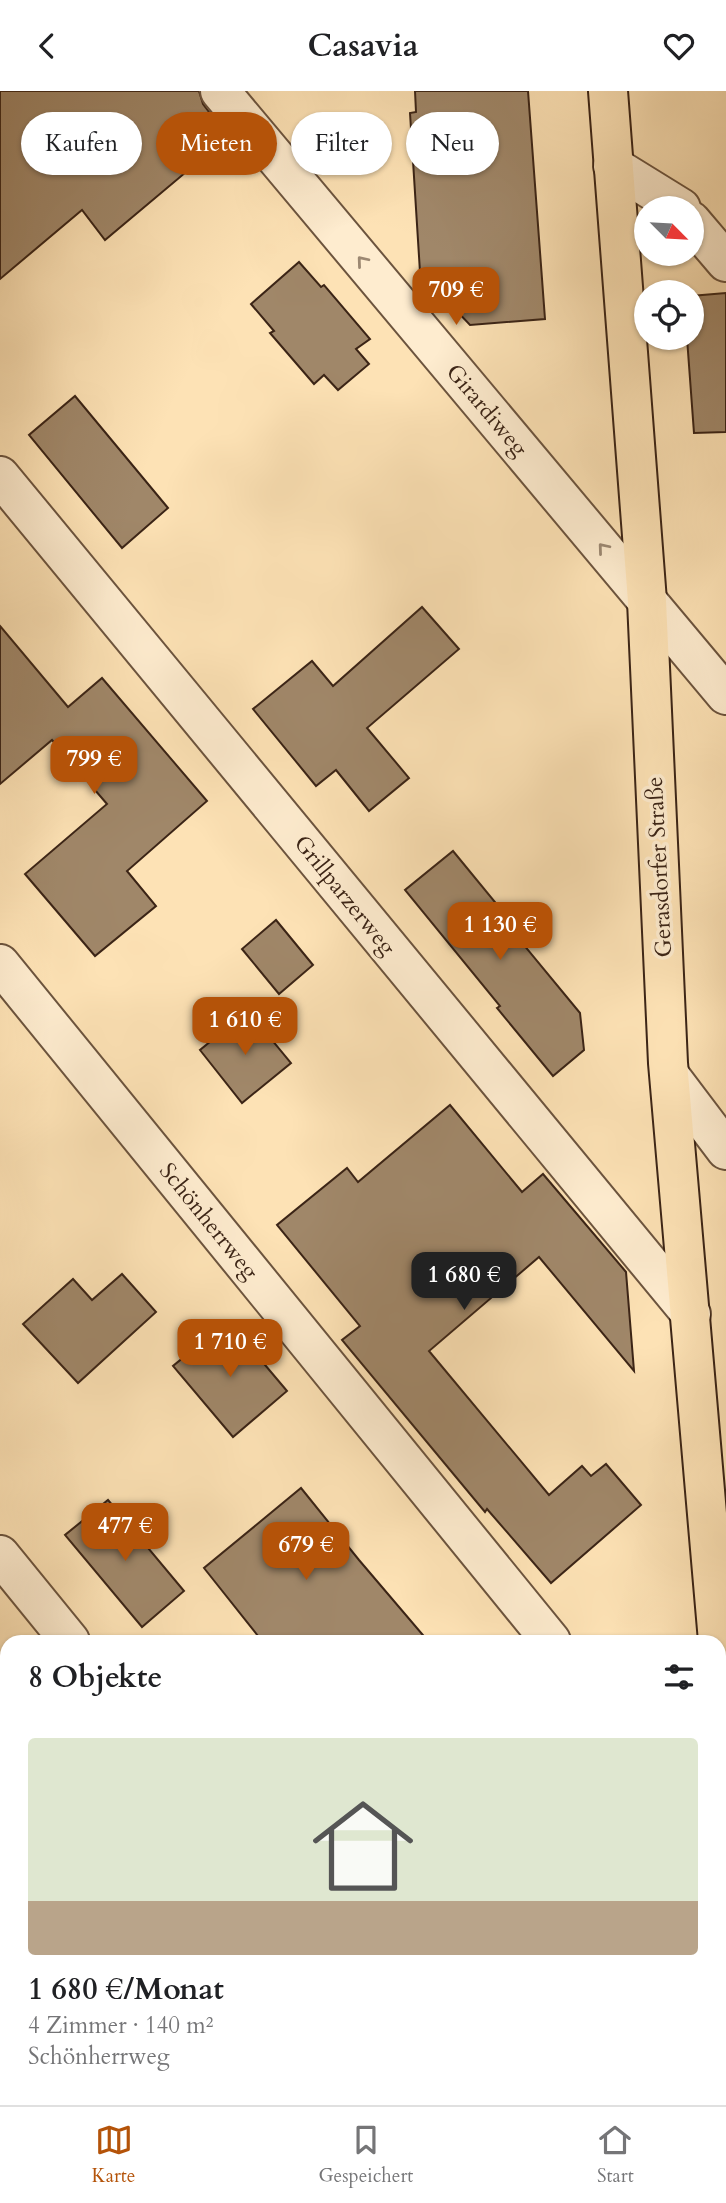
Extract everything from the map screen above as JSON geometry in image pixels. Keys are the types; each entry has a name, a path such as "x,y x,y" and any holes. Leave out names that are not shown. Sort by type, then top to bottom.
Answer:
{"main road":[{"name":"Gerasdorfer Straße","path":"608,91 647,601 670,1076 721,1606 719,1635"}],"street":[{"name":"Girardiweg","path":"220,91 726,695"},
{"path":"613,166 662,196"},
{"path":"704,236 726,262"},
{"name":"Grillparzerweg","path":"0,476 691,1314"},
{"name":"Schönherrweg","path":"0,964 546,1635"},
{"path":"670,1076 726,1150"},
{"path":"0,1555 64,1635"}],"building":[{"path":"0,91 199,91 209,112 156,112 156,175 182,175 105,240 82,210 0,279"},
{"path":"415,91 528,91 545,319 470,325 420,272 414,175 499,175 499,112 416,112"},
{"path":"299,262 321,287 324,285 370,339 356,349 369,364 338,390 324,375 314,384 270,333 274,331 251,304"},
{"path":"726,293 726,432 694,433 688,350 704,350 704,295"},
{"path":"75,396 168,508 122,548 29,435"},
{"path":"422,607 459,649 367,728 409,778 369,811 336,770 316,786 253,709 312,661 333,686"},
{"path":"0,626 68,707 102,678 207,801 127,871 156,906 95,956 25,874 107,804 52,740 0,784"},
{"path":"453,851 504,913 500,916 580,1013 584,1050 553,1076 497,1008 500,1006 405,890"},
{"path":"276,920 313,965 279,994 242,949"},
{"path":"248,1011 291,1063 242,1103 200,1050"},
{"path":"450,1105 522,1192 543,1174 626,1272 634,1371 539,1257 429,1351 549,1495 582,1466 591,1476 606,1464 641,1505 551,1583 487,1509 485,1512 342,1340 360,1326 277,1225 347,1168 358,1182"},
{"path":"122,1274 156,1312 78,1383 23,1324 73,1279 92,1300"},
{"path":"228,1321 287,1391 233,1437 173,1366"},
{"path":"301,1488 423,1635 257,1635 204,1568"},
{"path":"108,1500 184,1591 142,1627 65,1535"}]}
